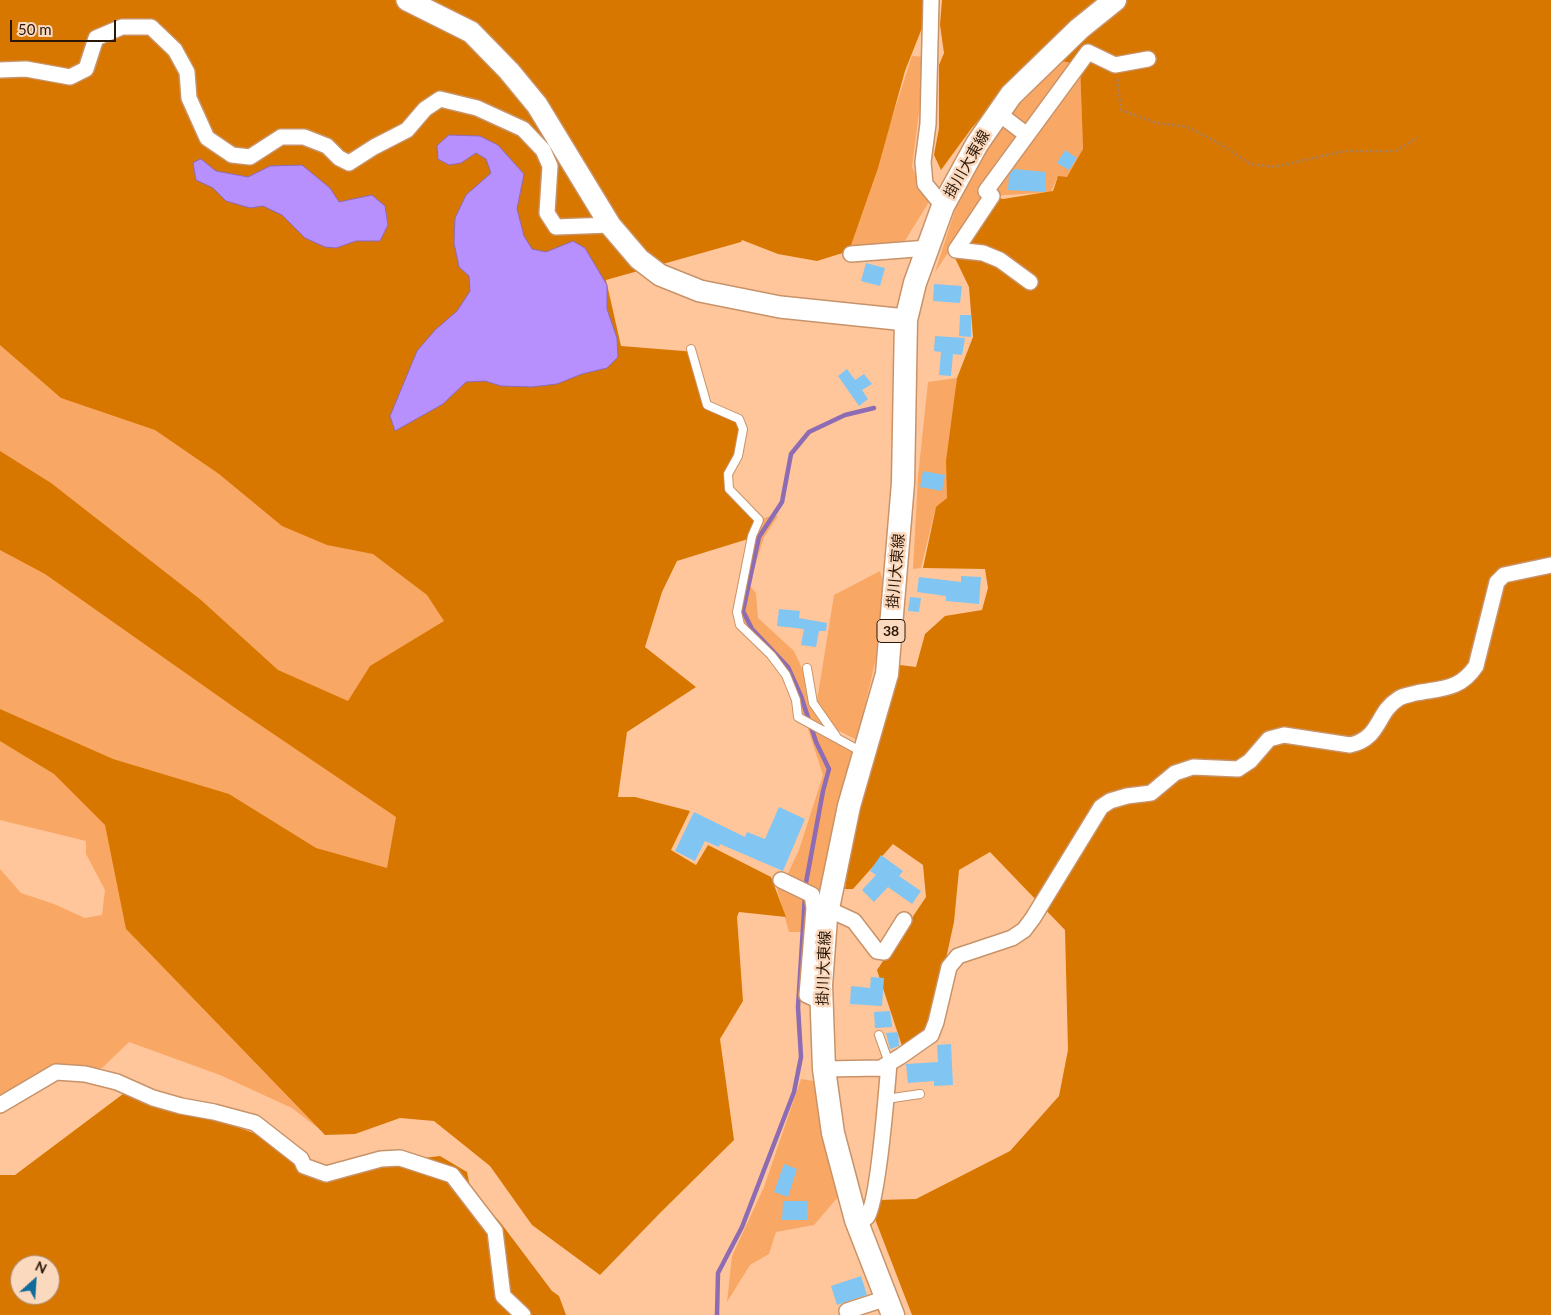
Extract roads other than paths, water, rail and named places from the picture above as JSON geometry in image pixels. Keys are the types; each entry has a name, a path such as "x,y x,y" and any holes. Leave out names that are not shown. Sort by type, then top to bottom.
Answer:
{"main road":[{"name":"掛川大東線","path":"890,1307 858,1224 833,1133 824,1069 822,985 814,898 849,806 888,674 903,483 906,320 915,283 943,206 976,144 1011,95 1079,29 1115,0"}],"street":[{"path":"407,0 471,32 509,71 537,105 610,225 639,259 660,275 700,291 780,307 906,320"},
{"path":"931,0 928,124 923,162 925,184 943,206"},
{"path":"0,70 26,69 70,77 86,69 96,38 122,27 151,27 175,50 187,72 189,98 207,138 232,155 250,157 281,137 304,137 328,146 338,158 349,163 374,147 407,130 425,109 440,99 477,108 523,129 543,150 550,166 547,212 556,227 610,225"},
{"path":"1030,282 1000,260 983,253 956,250 992,196 986,191 1088,52 1115,65 1148,59"},
{"path":"998,113 1027,136"},
{"path":"850,254 928,248"},
{"path":"824,1069 881,1068 930,1035 936,1022 949,968 958,956 1012,938 1024,930 1101,807 1127,796 1151,793 1176,773 1193,767 1238,768 1250,761 1269,739 1284,735 1350,745 1361,742 1371,734 1388,707 1399,698 1456,686 1469,678 1476,666 1497,582 1504,575 1551,565"},
{"path":"781,880 854,920 877,950 884,952 904,920"},
{"path":"858,1224 868,1216 874,1197 889,1063"},
{"path":"0,1105 56,1072 85,1074 117,1082 153,1098 255,1123 301,1159 304,1166 326,1174 381,1159 400,1158 452,1176 495,1231 503,1296 523,1315"},
{"path":"847,1311 890,1307"}],"lane":[{"path":"691,349 707,405 739,419 743,429 738,456 728,474 729,489 758,520 752,536 737,612 740,625 771,655 786,675 796,700 798,717 865,753"},
{"path":"807,668 813,703 837,738"},
{"path":"879,1035 889,1063"},
{"path":"886,1099 920,1094"}],"waterway":[{"path":"805,888 823,791 829,769 816,742 801,696 788,667 752,629 743,611 759,537 782,502 791,454 809,432 845,415 874,408"},
{"path":"717,1315 718,1273 742,1227 794,1092 801,1057 798,1007 805,896"}]}
